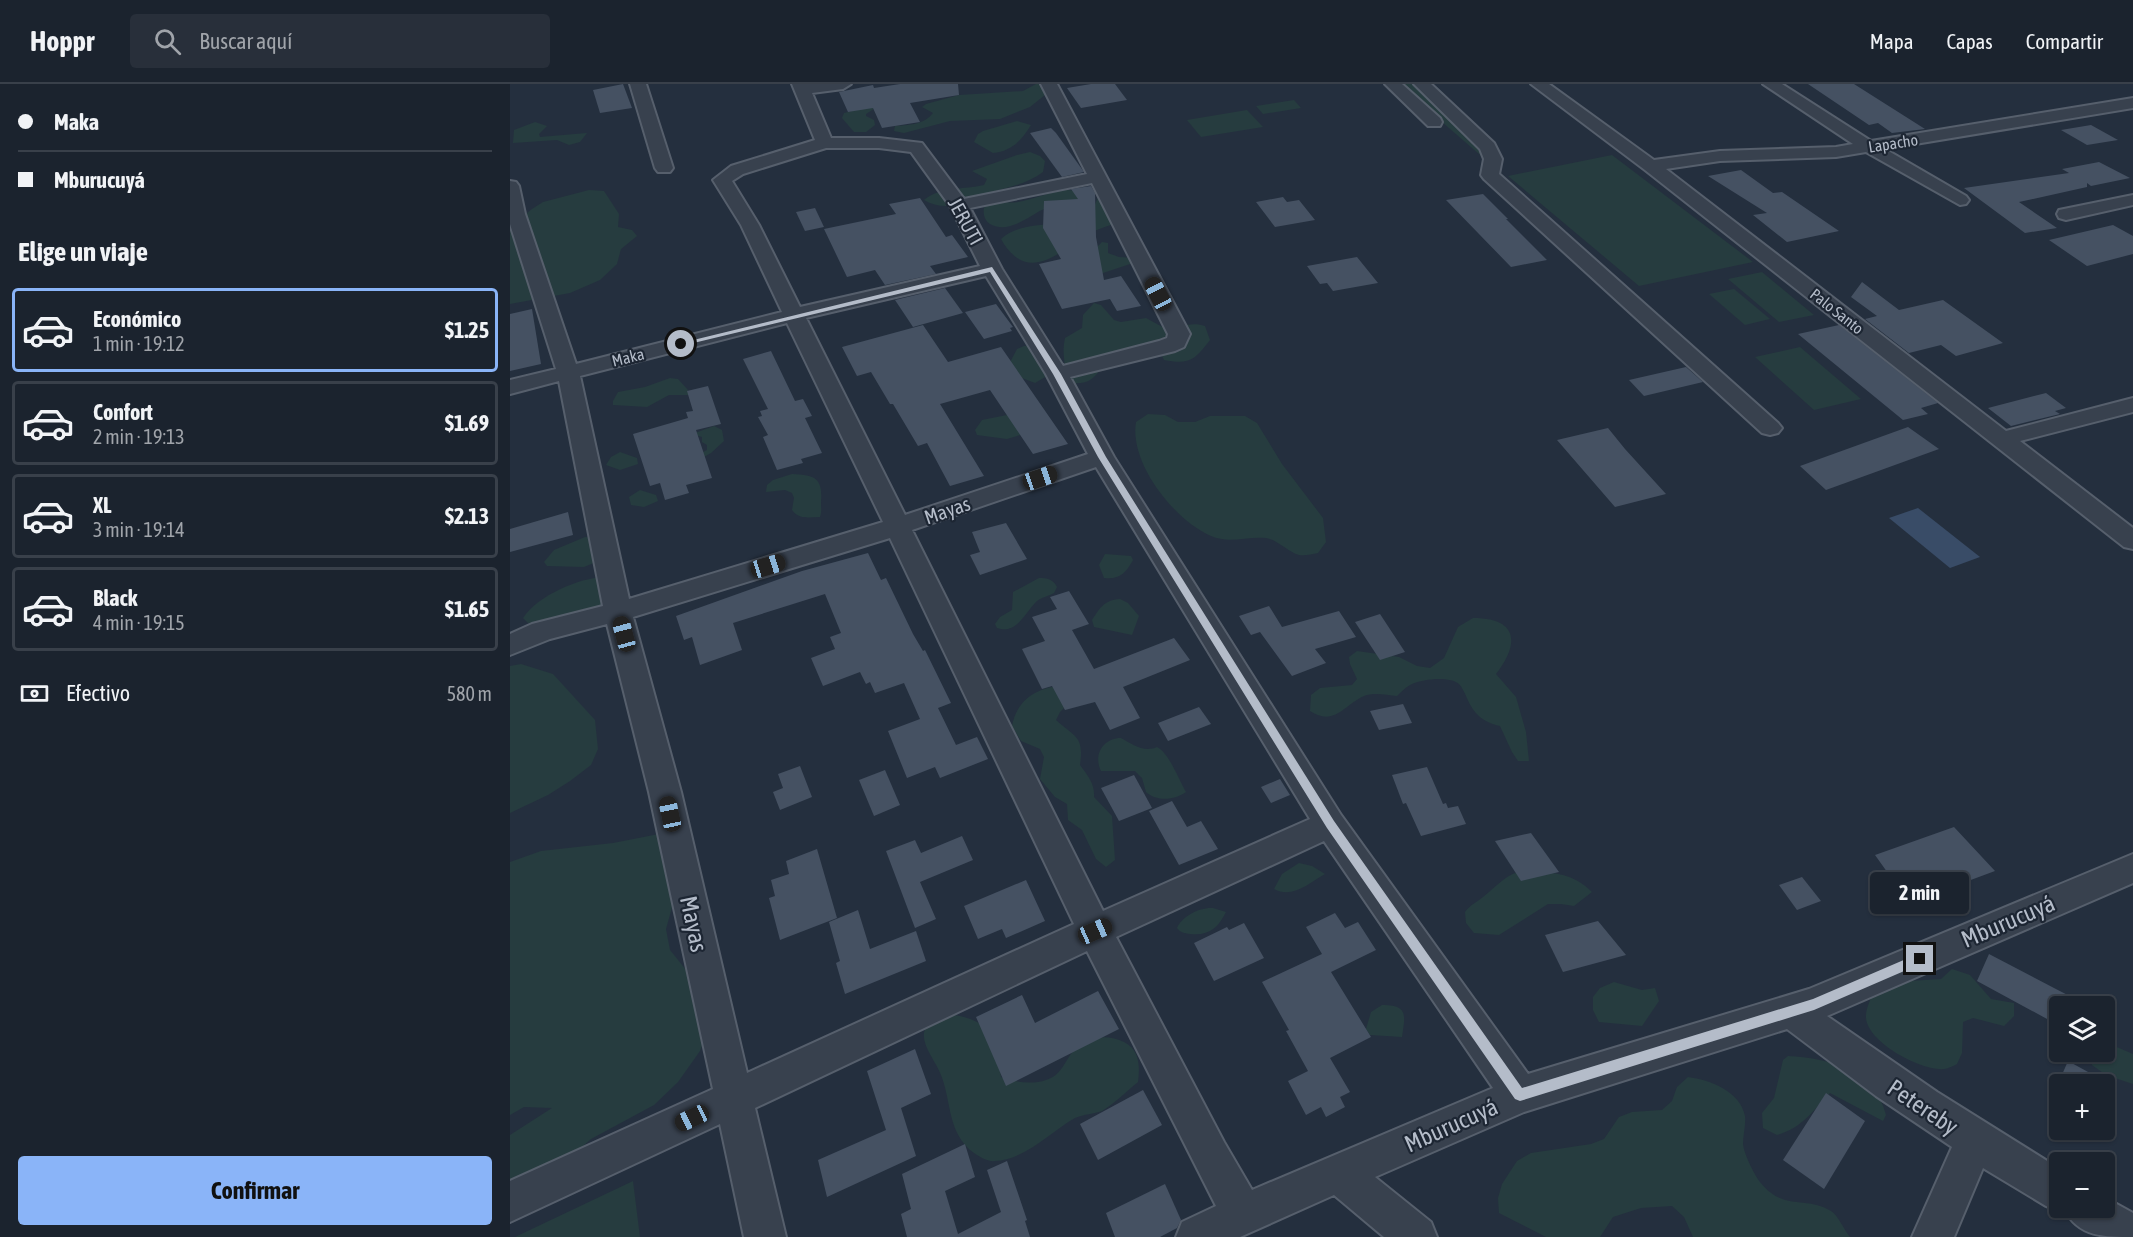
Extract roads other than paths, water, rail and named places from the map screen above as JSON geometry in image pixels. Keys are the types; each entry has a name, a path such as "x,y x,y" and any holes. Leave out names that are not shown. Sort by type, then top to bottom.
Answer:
{"street":[{"path":"638,84 664,168"},
{"path":"843,84 802,87 825,143 736,170 722,180 750,225 1095,931 1210,1156 1243,1214"},
{"path":"1049,84 1179,334 1176,342 1167,346 1057,374"},
{"path":"1393,84 1450,137"},
{"path":"1422,84 1488,147 1493,159 1490,175"},
{"name":"Palo Santo","path":"1539,84 1651,166 2133,541"},
{"path":"1771,84 1869,147 1960,200"},
{"name":"Lapacho","path":"1651,166 1720,156 1836,153 2131,94"},
{"name":"JERUTI","path":"825,143 879,143 915,147 959,205 992,269 1057,374 1102,457 1330,824 1520,1095"},
{"path":"1474,159 1770,428"},
{"path":"959,205 1096,177"},
{"name":"Mayas","path":"510,186 513,215 568,372 618,612 665,792 765,1237"},
{"path":"2066,214 2133,200"},
{"name":"Maka","path":"510,387 794,315 992,269"},
{"path":"2001,439 2133,405"},
{"name":"Mayas","path":"510,645 542,631 618,612 896,527 1102,457"},
{"path":"510,1202 1330,824"},
{"name":"Mburucuyá","path":"1197,1237 1243,1214 1520,1095 1814,1004 2133,868"},
{"name":"Petereby","path":"1792,1011 1872,1072 1974,1142 2049,1186"},
{"path":"1933,1237 1974,1142"},
{"path":"1340,1174 1416,1237"},
{"path":"2102,1218 2133,1236"}],"water":[{"path":"1918,508 1980,557 1950,568 1889,518"}]}
